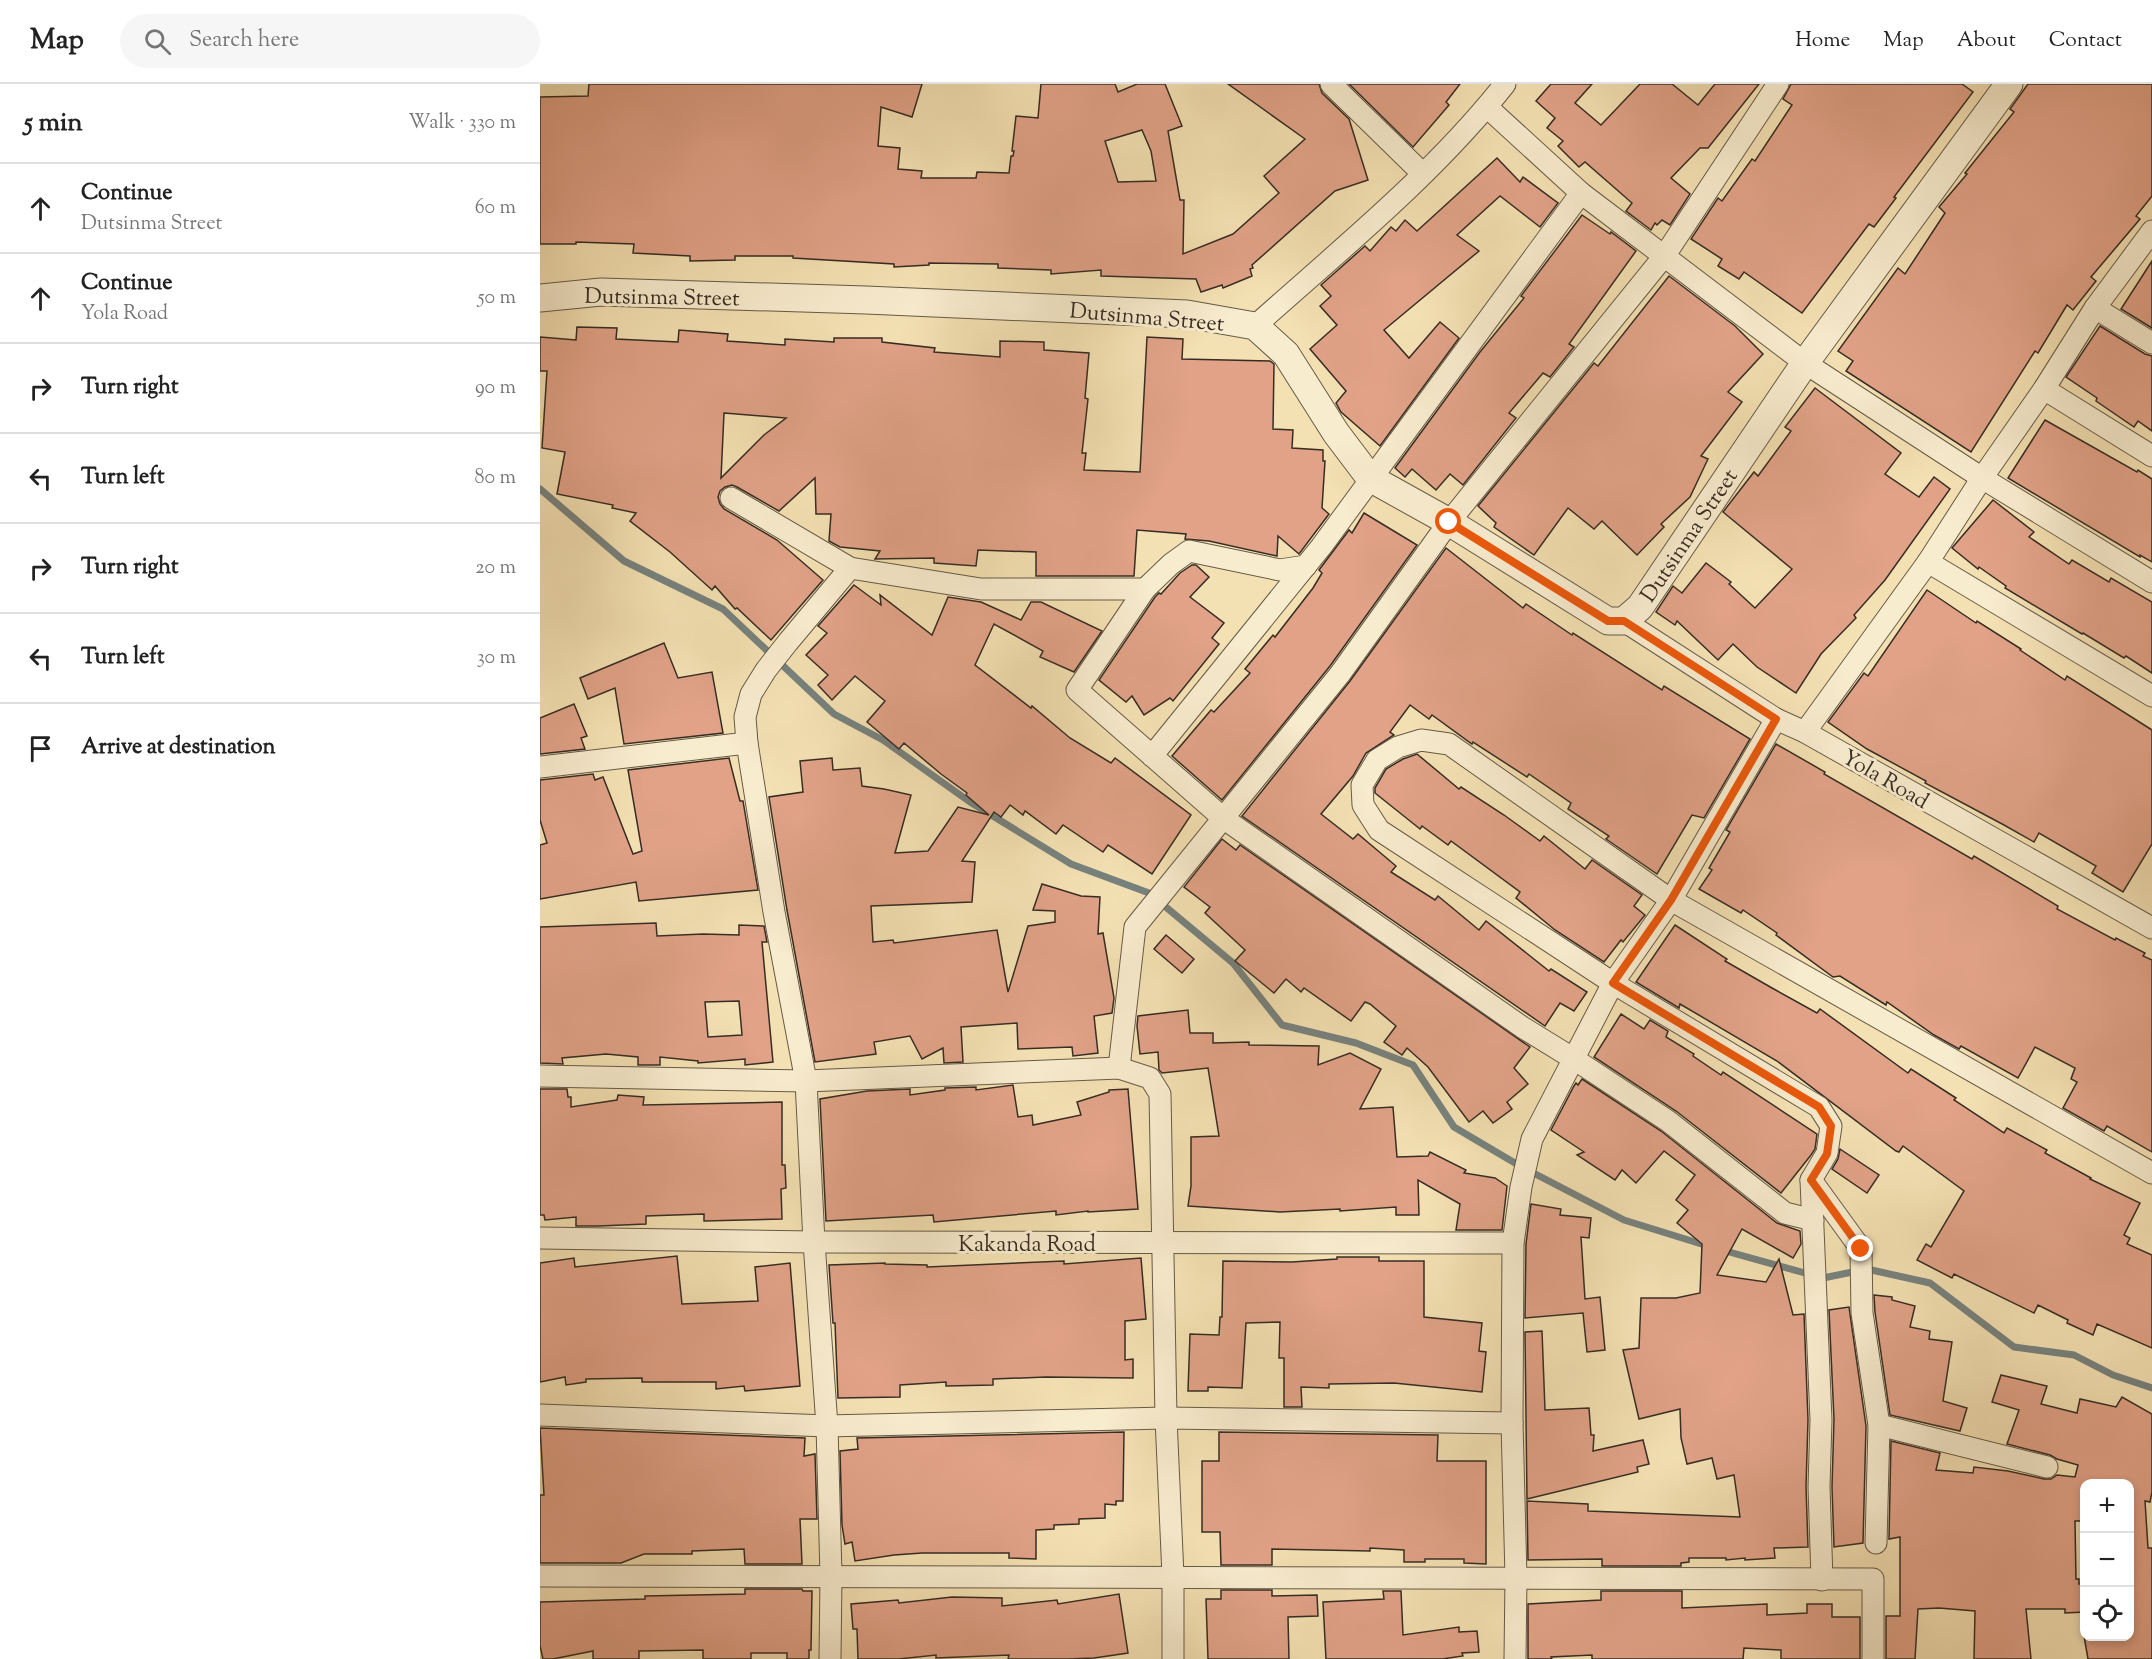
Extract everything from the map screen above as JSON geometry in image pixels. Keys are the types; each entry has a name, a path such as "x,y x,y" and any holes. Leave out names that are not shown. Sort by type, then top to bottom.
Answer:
{"street":[{"path":"1331,84 1423,174"},
{"path":"1255,327 1423,174 1505,84"},
{"path":"1119,1068 1135,927 1340,674 1449,522 1665,255 1778,84"},
{"name":"Dutsinma Street","path":"540,298 601,292 878,300 1187,315 1255,327 1286,354 1336,433 1370,478 1449,522 1608,621 1624,621 1640,607 1805,363 2009,84"},
{"path":"1487,106 1581,193 1805,363 1982,478 2152,582"},
{"path":"1152,756 1306,566 1581,193"},
{"path":"1805,732 1928,562 1982,478 2044,389 2095,308 2152,231"},
{"path":"2095,308 2152,343"},
{"path":"2044,389 2152,456"},
{"path":"731,498 850,568 981,589 1144,589"},
{"path":"1306,566 1280,570 1189,551 1144,589 1077,690 1223,818 1522,1028 1668,1121 1785,1213 1813,1220"},
{"path":"1928,562 2152,696"},
{"path":"830,1659 831,1576 827,1426 806,1081 774,912 747,743 746,717 751,694 766,670 850,568"},
{"name":"Yola Road","path":"1624,621 1776,719 1805,732 2152,928"},
{"path":"1515,1659 1516,1577 1512,1423 1513,1243 1521,1187 1532,1139 1613,983 1671,900 1776,719"},
{"path":"1822,1580 1819,1486 1821,1420 1811,1180 1827,1154 1831,1126 1819,1107 1613,983 1379,830 1363,805 1362,786 1377,760 1398,747 1421,740 1449,744 1671,900 2152,1173"},
{"path":"540,767 747,743"},
{"path":"540,1076 806,1081 1119,1068 1150,1078 1160,1094 1166,1418 1173,1576 1173,1659"},
{"path":"1811,1180 1861,1249 1862,1313 1879,1425 1876,1543"},
{"name":"Kakanda Road","path":"540,1238 814,1242 1513,1243"},
{"path":"540,1415 827,1426 1166,1418 1512,1423"},
{"path":"1879,1425 2047,1467"},
{"path":"540,1576 1873,1579 1873,1659"}],"building":[{"path":"589,84 922,84 912,117 881,107 878,146 900,148 898,169 922,171 921,178 976,178 977,172 1009,173 1011,156 1014,151 1012,151 1016,116 1038,118 1041,84 1115,84 1118,92 1137,84 1165,84 1182,126 1168,131 1180,200 1184,200 1183,254 1233,234 1279,193 1264,176 1305,139 1228,84 1319,84 1322,93 1349,119 1368,180 1335,191 1252,265 1253,268 1250,269 1252,276 1223,288 1222,285 1201,292 1196,279 1101,276 1101,270 1051,274 1051,270 998,268 998,264 929,263 929,265 894,267 894,264 793,258 793,256 735,256 735,260 690,261 690,256 633,253 634,244 576,242 576,244 540,244 540,97 588,96","holes":["1142,130 1151,151 1156,181 1118,182 1105,141"]},
{"path":"1349,84 1460,84 1446,102 1449,105 1413,147"},
{"path":"1551,84 1592,84 1575,103 1601,125 1640,84 1672,84 1698,105 1715,84 1759,84 1708,148 1700,148 1671,178 1690,194 1670,225 1662,220 1657,225 1655,223 1651,230 1626,211 1632,203 1585,162 1579,167 1558,146 1563,141 1547,128 1555,118 1536,101"},
{"path":"1791,84 1962,84 1973,92 1874,227 1869,224 1802,313 1744,272 1739,279 1718,266 1722,259 1691,239 1718,198 1722,201 1752,159 1755,161 1792,105 1783,99"},
{"path":"2028,84 2152,84 2152,196 2136,216 2140,219 2091,277 2096,281 2073,310 2067,305 2038,353 2035,351 1971,452 1846,371 1853,361 1838,351 1898,268 1905,274 1945,213 1939,207 2014,112 2010,109"},
{"path":"1497,158 1520,182 1523,177 1558,203 1540,227 1500,196 1457,235 1479,251 1384,330 1409,358 1440,322 1459,338 1380,446 1341,412 1336,403 1346,391 1310,349 1337,325 1320,306 1331,296 1321,285 1365,246 1370,251 1391,227 1396,231 1405,220 1417,231"},
{"path":"1582,215 1610,234 1611,232 1636,251 1569,344 1574,347 1550,377 1543,373 1509,413 1516,418 1463,485 1450,474 1436,490 1412,469 1405,477 1395,468 1480,352 1524,298 1521,296"},
{"path":"2152,261 2152,328 2121,309"},
{"path":"1669,276 1735,326 1763,354 1728,392 1742,402 1701,456 1708,459 1690,497 1661,524 1664,527 1637,555 1602,521 1594,529 1568,508 1534,555 1494,527 1496,523 1478,506 1594,363 1598,366"},
{"path":"2100,326 2152,356 2152,431 2138,421 2134,427 2066,377"},
{"path":"577,327 617,328 616,339 678,342 679,330 728,334 727,341 785,345 785,339 834,342 834,338 882,338 882,342 935,348 934,352 1000,357 1000,341 1044,342 1044,350 1089,353 1085,398 1088,399 1082,453 1086,453 1084,470 1140,472 1147,337 1183,339 1182,359 1270,361 1274,364 1273,429 1293,430 1292,448 1323,450 1323,461 1325,461 1322,508 1329,514 1299,554 1278,536 1277,556 1209,541 1185,539 1186,534 1137,530 1134,576 1036,576 1036,552 978,550 976,566 934,563 934,558 875,559 880,551 840,547 829,541 831,514 816,514 815,478 779,511 732,485 720,491 718,497 724,509 777,540 823,580 771,640 737,608 735,609 715,586 712,590 670,552 630,521 636,513 612,508 613,505 557,494 565,452 542,448 547,371 540,371 540,337 576,340","holes":["724,413 786,418 764,435 721,478"]},
{"path":"1815,388 1901,453 1885,474 1919,497 1934,477 1950,489 1885,580 1854,615 1856,618 1821,654 1796,693 1757,667 1733,644 1718,660 1677,621 1675,625 1656,612 1673,586 1682,593 1706,563 1731,582 1729,584 1755,608 1792,569 1723,512 1754,472 1758,476 1791,431 1785,427"},
{"path":"2045,420 2152,479 2152,562 2008,478"},
{"path":"1993,500 2034,532 2029,537 2069,564 2072,560 2109,582 2111,578 2152,602 2152,673 2005,588 2006,586 1979,567 1978,569 1952,548"},
{"path":"1364,513 1417,545 1330,666 1222,800 1172,756 1211,710 1214,712 1250,673 1245,669 1273,635 1275,637 1313,588 1322,573 1319,570 1349,530 1352,533"},
{"path":"1446,548 1523,608 1526,604 1662,690 1664,686 1750,739 1704,818 1692,815 1657,874 1606,839 1609,836 1568,809 1571,803 1529,774 1527,777 1473,742 1472,744 1432,715 1429,719 1410,705 1390,732 1394,735 1366,753 1353,776 1321,814 1353,839 1358,834 1396,866 1391,872 1435,900 1438,896 1479,930 1486,921 1549,971 1551,969 1587,992 1574,1011 1560,1003 1545,1026 1242,816 1350,681"},
{"path":"1192,565 1196,565 1209,577 1190,597 1224,623 1212,638 1219,644 1173,701 1170,698 1144,715 1132,696 1126,702 1099,680 1155,597"},
{"path":"854,585 881,605 880,595 932,635 948,597 981,602 1021,620 1031,602 1041,602 1102,631 1074,672 1040,657 1043,651 994,624 975,665 1031,708 1032,706 1070,738 1111,763 1115,758 1191,815 1152,874 1108,845 1103,852 1063,825 1056,834 1025,811 1023,815 1010,805 1001,817 994,812 962,861 975,862 972,902 871,906 873,942 893,940 894,943 997,930 1008,992 1028,926 1055,922 1055,911 1033,910 1042,884 1081,896 1100,897 1098,934 1103,933 1114,998 1112,1013 1094,1016 1098,1053 1073,1056 1072,1047 1018,1049 1017,1023 961,1027 963,1062 944,1063 943,1048 922,1059 910,1036 874,1042 876,1054 815,1062 769,797 803,792 800,761 832,758 833,770 860,768 862,786 911,795 895,853 928,851 958,807 989,815 966,795 967,793 904,743 899,749 867,722 885,701 855,676 832,700 818,685 828,675 806,655 827,633 818,626"},
{"path":"1927,590 1976,623 1977,621 2021,649 2065,680 2067,676 2152,730 2152,844 2123,892 2092,873 2096,866 2039,833 2034,842 1925,783 1926,781 1867,749 1828,722 1864,673 1868,676"},
{"path":"664,643 678,678 712,672 723,733 624,744 615,688 588,699 580,678"},
{"path":"574,704 587,736 581,738 585,749 540,754 540,718"},
{"path":"1776,744 1972,859 1974,856 2058,906 2057,909 2145,953 2143,956 2152,960 2152,1152 2107,1126 2104,1131 2063,1108 2077,1082 2071,1079 2075,1068 2035,1047 2018,1078 1961,1046 1959,1049 1934,1035 1887,1002 1886,1005 1840,976 1833,977 1776,935 1777,933 1743,910 1741,913 1699,889 1712,870 1709,868 1730,832 1726,830"},
{"path":"1417,754 1459,789 1461,787 1540,841 1544,836 1585,869 1592,860 1642,895 1634,906 1645,915 1604,962 1555,930 1516,898 1520,892 1451,841 1448,845 1422,826 1420,829 1375,793 1375,788 1386,769"},
{"path":"729,758 740,801 743,801 758,890 639,901 636,882 540,899 540,845 547,843 540,820 540,780 593,774 595,780 603,777 633,854 642,851 628,770"},
{"path":"1222,839 1236,850 1240,845 1530,1047 1514,1068 1528,1084 1507,1102 1512,1109 1493,1123 1483,1111 1469,1122 1428,1067 1407,1048 1402,1055 1384,1042 1396,1026 1370,1004 1365,1002 1351,1021 1304,988 1301,992 1286,979 1274,993 1235,961 1245,950 1205,913 1210,907 1184,887"},
{"path":"656,923 657,936 739,935 739,925 764,926 767,942 762,942 773,1062 745,1065 745,1059 698,1063 698,1061 660,1057 660,1065 638,1065 638,1057 606,1054 562,1058 563,1064 540,1063 540,927","holes":["739,1001 742,1035 708,1037 705,1002"]},
{"path":"1675,925 1727,959 1725,961 1817,1013 1820,1009 1908,1073 1911,1069 2004,1133 2007,1128 2047,1150 2045,1153 2090,1179 2140,1203 2124,1235 2130,1238 2127,1244 2152,1255 2152,1348 2097,1324 2093,1335 2067,1323 2068,1320 2038,1305 2034,1313 1954,1274 1952,1278 1917,1260 1926,1244 1931,1247 1964,1191 1903,1146 1899,1152 1896,1151 1777,1061 1680,1004 1679,1008 1636,982"},
{"path":"1166,935 1194,959 1182,973 1154,949"},
{"path":"1188,1010 1190,1033 1213,1033 1213,1043 1249,1042 1249,1045 1319,1046 1318,1065 1350,1053 1381,1069 1360,1109 1393,1107 1397,1157 1428,1156 1430,1152 1466,1170 1464,1173 1495,1178 1507,1186 1502,1230 1456,1230 1460,1204 1418,1180 1419,1215 1396,1215 1396,1207 1280,1212 1188,1206 1191,1186 1191,1137 1219,1136 1208,1068 1162,1073 1159,1070 1158,1052 1140,1054 1137,1026 1138,1016"},
{"path":"1621,1014 1644,1029 1650,1020 1668,1031 1666,1037 1694,1054 1693,1056 1721,1075 1723,1072 1817,1134 1815,1149 1781,1193 1676,1111 1594,1057"},
{"path":"1582,1079 1661,1131 1777,1223 1800,1231 1801,1244 1793,1258 1742,1229 1717,1275 1766,1282 1779,1259 1793,1315 1804,1314 1808,1420 1806,1487 1808,1547 1774,1548 1775,1558 1726,1560 1726,1558 1689,1558 1689,1562 1681,1563 1681,1566 1602,1566 1602,1559 1528,1560 1527,1501 1588,1504 1588,1511 1740,1517 1734,1475 1717,1479 1712,1458 1687,1464 1681,1438 1680,1409 1639,1419 1623,1350 1639,1348 1641,1298 1676,1298 1700,1293 1702,1244 1677,1223 1688,1210 1676,1200 1695,1175 1664,1151 1636,1183 1622,1170 1615,1180 1577,1155 1584,1152 1551,1130 1574,1086 1576,1083 1578,1085"},
{"path":"1013,1085 1018,1117 1032,1115 1033,1125 1081,1115 1077,1102 1109,1092 1109,1090 1128,1089 1138,1209 1056,1215 1056,1211 934,1222 933,1215 826,1221 820,1099 867,1091 910,1089 910,1095 945,1090 945,1088 976,1087 976,1090"},
{"path":"540,1089 567,1089 568,1097 571,1097 571,1107 617,1100 618,1095 644,1097 643,1105 782,1102 782,1165 785,1165 786,1188 781,1189 782,1219 704,1221 704,1214 646,1216 646,1224 599,1226 576,1226 576,1217 545,1220 544,1215 540,1215"},
{"path":"1840,1149 1879,1175 1867,1193 1832,1169 1838,1159"},
{"path":"1531,1204 1561,1209 1560,1215 1591,1218 1589,1238 1581,1237 1585,1299 1600,1297 1605,1350 1587,1352 1583,1313 1525,1318 1526,1244"},
{"path":"677,1256 682,1304 758,1301 755,1267 790,1263 800,1386 745,1391 744,1386 716,1389 716,1382 642,1382 642,1378 586,1379 586,1382 566,1385 565,1377 540,1382 540,1263 574,1258 575,1267"},
{"path":"1337,1257 1379,1257 1379,1261 1424,1261 1424,1317 1482,1323 1479,1351 1486,1352 1482,1392 1394,1383 1329,1384 1329,1388 1301,1387 1302,1407 1284,1407 1284,1358 1279,1358 1280,1322 1246,1323 1242,1388 1208,1387 1208,1391 1188,1391 1190,1334 1219,1335 1220,1317 1222,1317 1223,1261 1292,1262 1337,1259"},
{"path":"1141,1258 1146,1319 1125,1321 1125,1360 1133,1359 1133,1378 1046,1377 993,1379 993,1385 946,1386 946,1382 900,1385 900,1397 838,1398 835,1323 833,1323 829,1265 885,1263 927,1265 927,1267 1064,1261 1064,1264"},
{"path":"1874,1295 1892,1297 1892,1300 1915,1306 1910,1327 1930,1331 1929,1339 1952,1342 1943,1401 1967,1408 1960,1431 1890,1415"},
{"path":"1849,1307 1866,1426 1863,1543 1834,1547 1832,1487 1834,1419 1829,1310"},
{"path":"1542,1331 1545,1410 1589,1408 1591,1435 1594,1435 1593,1451 1643,1440 1649,1464 1637,1467 1638,1472 1527,1499 1525,1332"},
{"path":"2001,1375 2047,1386 2041,1404 2077,1413 2080,1399 2116,1407 2122,1397 2152,1414 2152,1492 2150,1502 2145,1501 2148,1548 2152,1548 2152,1659 2088,1659 2085,1641 2134,1641 2134,1479 2080,1479 2080,1521 2075,1521 2076,1579 2079,1579 2080,1584 2080,1612 2065,1613 2065,1609 2026,1609 2031,1659 1974,1659 1975,1611 1939,1608 1918,1609 1915,1659 1886,1659 1886,1616 1900,1616 1900,1537 1889,1539 1891,1441 1940,1453 1936,1470 1973,1473 1974,1467 2008,1471 2044,1479 2051,1479 2057,1475 2075,1477 2078,1465 2007,1444 2019,1410 1992,1402"},
{"path":"540,1428 805,1438 804,1456 815,1454 817,1519 800,1519 802,1564 745,1564 744,1549 692,1551 692,1554 644,1554 621,1563 540,1563 540,1495 544,1495"},
{"path":"1124,1432 1123,1501 1116,1501 1116,1505 1105,1504 1105,1518 1079,1519 1079,1524 1054,1525 1054,1529 1036,1530 1036,1559 1009,1558 1009,1553 922,1553 855,1561 852,1542 845,1544 842,1525 840,1451 858,1449 857,1438"},
{"path":"1219,1432 1438,1435 1437,1461 1486,1461 1486,1564 1464,1563 1464,1559 1425,1559 1425,1562 1404,1562 1404,1550 1370,1548 1370,1551 1272,1549 1272,1565 1221,1565 1220,1532 1202,1532 1202,1461 1219,1461"},
{"path":"745,1589 812,1591 809,1659 787,1659 787,1653 751,1653 751,1659 703,1659 703,1650 639,1651 639,1659 593,1659 593,1651 543,1659 540,1646 540,1602 645,1599 645,1596 745,1594"},
{"path":"1221,1590 1272,1590 1272,1596 1317,1595 1318,1616 1288,1617 1289,1659 1208,1659 1206,1599 1221,1599"},
{"path":"1383,1591 1401,1591 1403,1635 1459,1627 1459,1632 1477,1631 1479,1652 1462,1653 1463,1656 1442,1659 1326,1659 1323,1602 1384,1599"},
{"path":"1601,1591 1682,1591 1682,1608 1767,1604 1767,1615 1807,1613 1807,1604 1832,1604 1832,1617 1860,1617 1860,1659 1781,1659 1781,1650 1744,1648 1743,1659 1592,1659 1592,1655 1528,1659 1528,1604 1601,1600"},
{"path":"1119,1594 1128,1653 1068,1659 1008,1659 1009,1655 936,1658 936,1655 899,1659 858,1659 857,1629 853,1629 851,1604 898,1600 899,1603 952,1597 1002,1598 1002,1606 1057,1600 1058,1604"}],"waterway":[{"path":"540,489 624,561 723,609 834,714 883,740 970,802 1071,864 1149,893 1233,963 1282,1025 1356,1043 1413,1065 1454,1127 1520,1166 1624,1220 1711,1247"},
{"path":"1722,1250 1823,1278 1867,1269 1930,1283 2014,1347 2074,1355 2113,1375 2152,1388"}],"route":[{"path":"1449,522 1608,621 1624,621 1776,719 1671,900 1613,983 1819,1107 1831,1126 1827,1154 1811,1180 1861,1249"}]}
